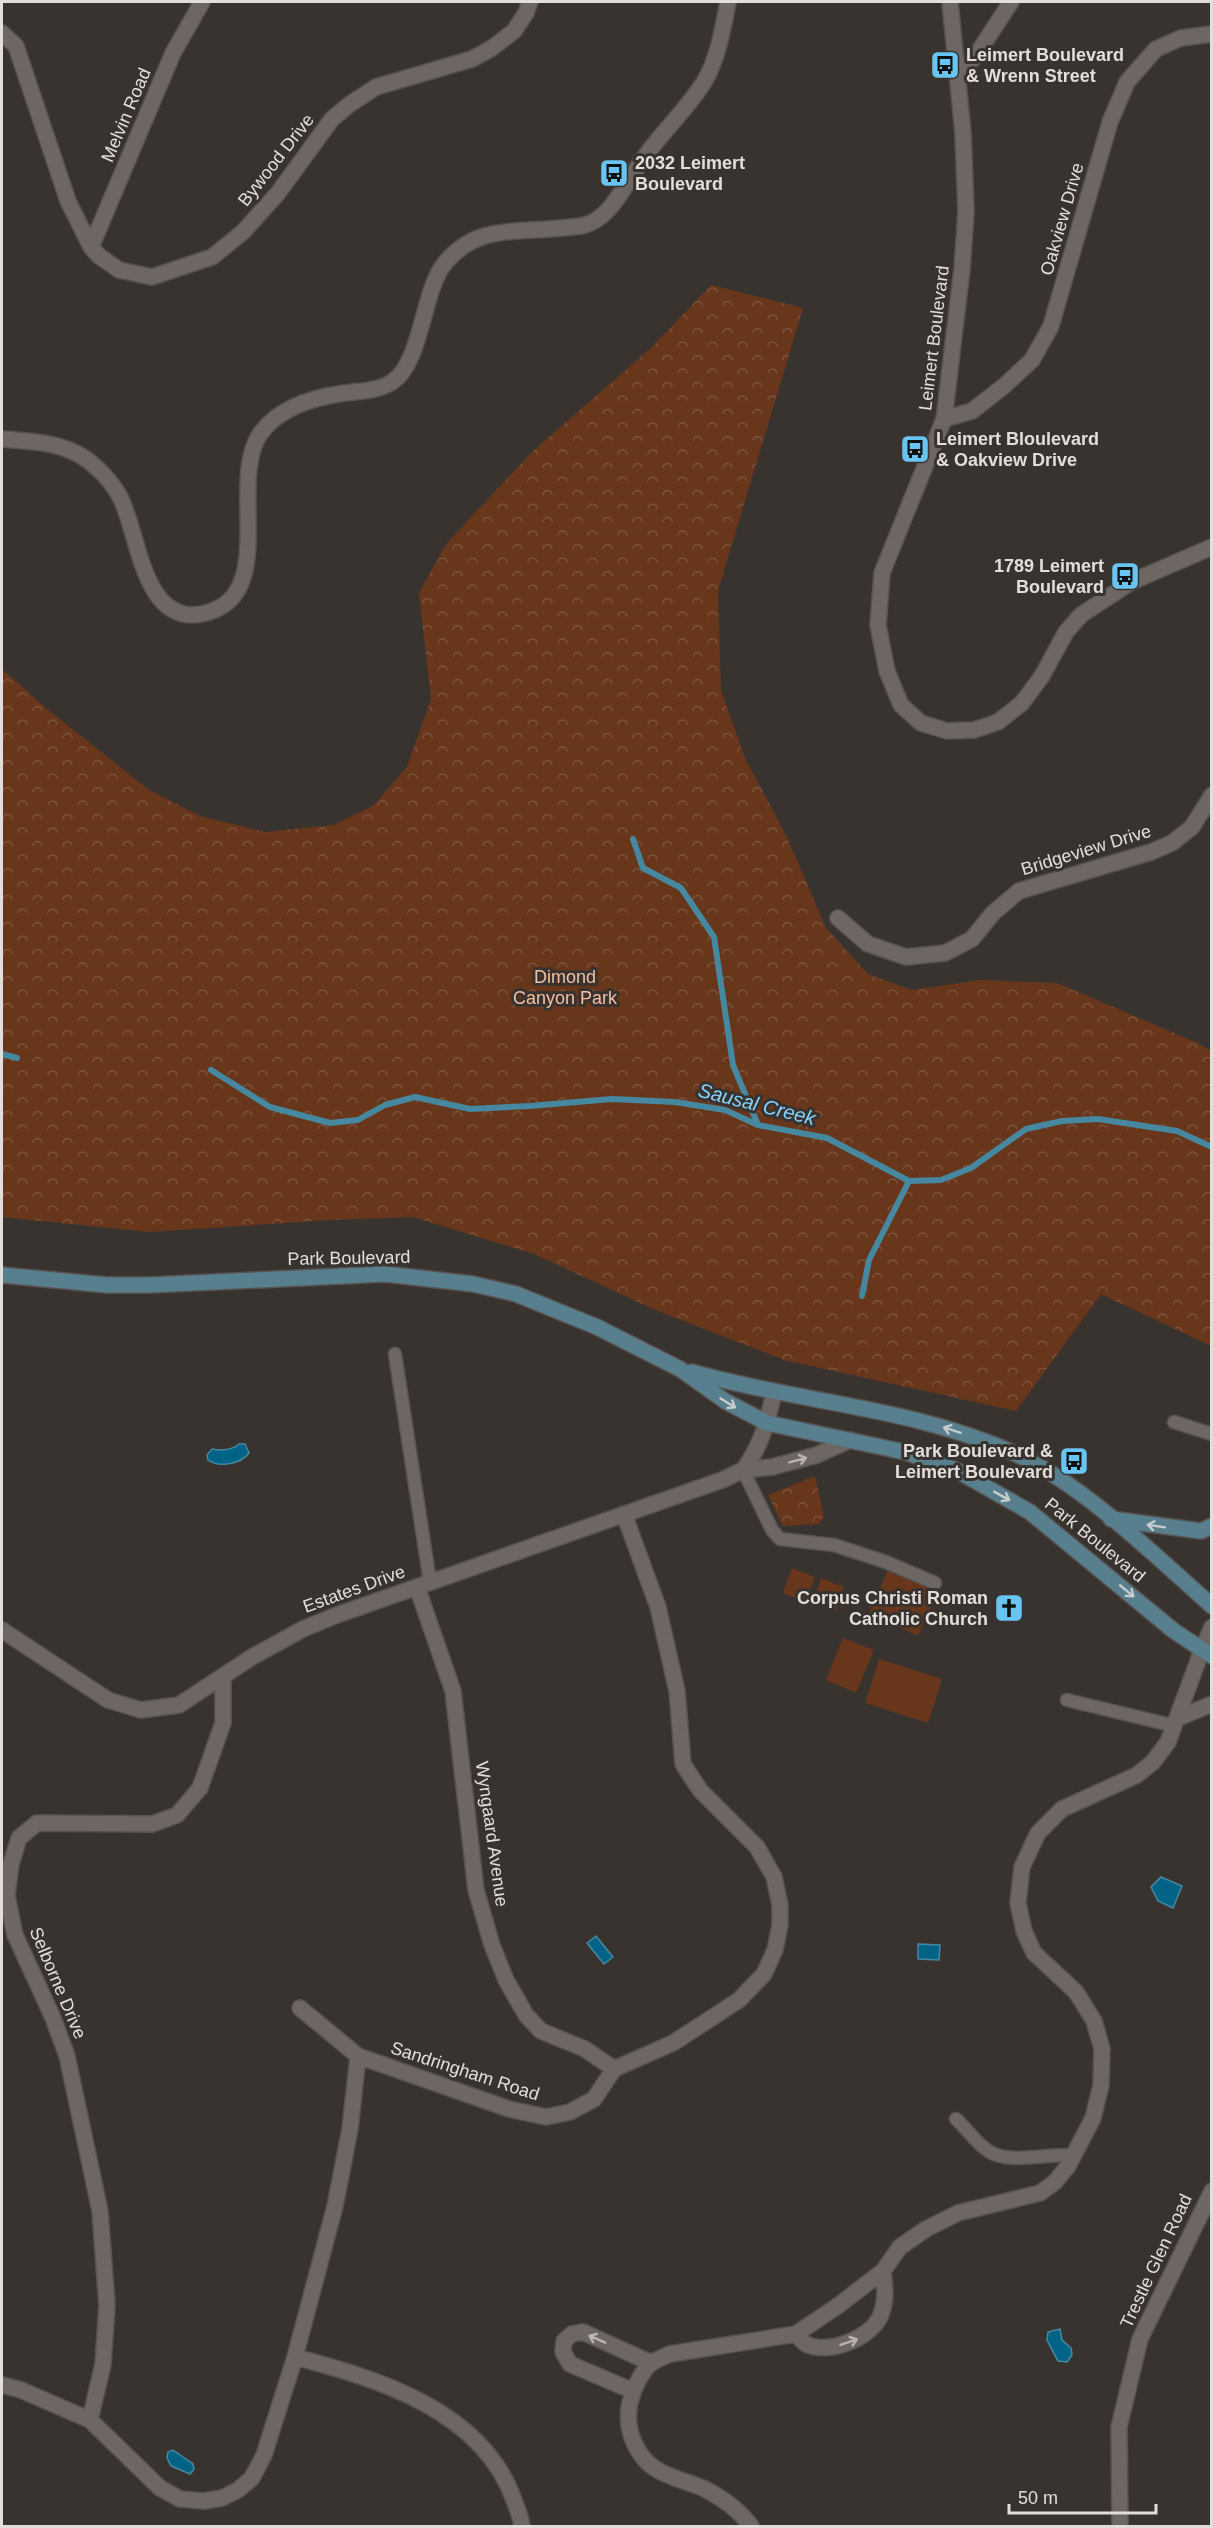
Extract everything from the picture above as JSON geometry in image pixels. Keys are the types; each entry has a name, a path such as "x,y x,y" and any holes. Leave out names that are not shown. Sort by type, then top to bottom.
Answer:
{"main road":[{"name":"Park Boulevard","path":"2,1275 107,1285 194,1284 385,1274 473,1284 516,1294 557,1309 680,1369 725,1401 767,1423 905,1452 956,1470 1030,1512 1174,1631 1207,1653"},
{"name":"Park Boulevard","path":"680,1369 774,1392 877,1411 931,1424 977,1439 1018,1456 1070,1486 1112,1519 1212,1606"},
{"path":"1112,1519 1201,1531 1212,1526"}],"street":[{"name":"Melvin Road","path":"92,247 173,53 202,2"},
{"name":"Bywood Drive","path":"2,33 16,46 68,201 92,247 99,256 119,270 152,277 213,257 243,232 278,193 332,119 341,111 376,87 472,59 492,48 514,31 526,13 530,2"},
{"path":"2,439 66,448 86,459 120,496 148,581 161,602 180,614 200,614 221,607 238,589 248,562 249,526 246,491 250,463 260,434 278,417 303,402 368,391 392,382 405,369 443,265 477,236 516,230 586,225 605,213 660,135 704,82 715,55 728,2"},
{"name":"Leimert Boulevard","path":"950,2 959,71 966,212 962,268 944,419 900,522 882,573 878,625 887,671 901,705 921,723 947,730 974,730 998,722 1022,703 1042,676 1066,632 1081,615 1131,582 1212,547"},
{"path":"959,71 975,57 1011,2"},
{"name":"Oakview Drive","path":"944,419 972,411 1004,386 1032,360 1052,326 1110,122 1127,82 1156,48 1181,38 1212,34"},
{"name":"Bridgeview Drive","path":"838,918 868,944 906,957 945,953 972,939 993,912 1019,891 1151,852 1172,843 1191,827 1212,795"},
{"path":"743,1470 750,1461 767,1423 774,1392"},
{"name":"Estates Drive","path":"2,1630 108,1700 141,1710 179,1705 303,1629 423,1584 722,1480 743,1470 772,1467 817,1455 850,1440"},
{"path":"614,2069 673,2043 739,2000 764,1974 775,1950 780,1925 780,1905 774,1877 757,1846 700,1790 682,1764 677,1691 658,1607 624,1514"},
{"name":"Wyngaard Avenue","path":"423,1584 453,1691 476,1890 492,1946 506,1980 526,2015 542,2031 585,2049 614,2069"},
{"path":"751,2526 745,2518 725,2502 706,2490 660,2472 644,2459 635,2446 630,2431 628,2413 633,2391 651,2363 670,2354 796,2334 883,2271 900,2247 926,2229 958,2214 1040,2193 1055,2182 1074,2156 1093,2118 1101,2085 1102,2049 1094,2021 1076,1992 1034,1953 1027,1938 1017,1903 1022,1867 1038,1833 1062,1809 1137,1775 1158,1755 1168,1742 1207,1653 1212,1627"},
{"name":"Selborne Drive","path":"90,2420 103,2364 107,2306 100,2211 67,2056 53,2018 15,1935 7,1896 11,1864 19,1838 37,1823 120,1826 152,1824 177,1815 200,1788 223,1723 223,1676"},
{"path":"1176,1722 1212,1704"},
{"name":"Sandringham Road","path":"300,2008 358,2056 509,2109 546,2117 570,2112 594,2100 614,2069"},
{"path":"2,2385 21,2390 90,2420 160,2488 180,2499 204,2501 222,2498 238,2490 252,2478 264,2455 295,2357 336,2206 346,2158 358,2056"},
{"name":"Trestle Glen Road","path":"1120,2526 1119,2427 1140,2339 1212,2191"},
{"path":"796,2334 805,2344 831,2348 859,2338 879,2319 886,2296 883,2271"},
{"path":"633,2391 570,2364 563,2352 564,2341 572,2334 583,2332 651,2363"},
{"path":"295,2357 355,2373 404,2394 453,2420 501,2470 522,2526"}],"lane":[{"path":"395,1354 423,1584"},
{"path":"1174,1422 1212,1434"},
{"path":"743,1470 772,1530 780,1539 834,1545 886,1562 935,1583"},
{"path":"1067,1700 1176,1722"},
{"path":"956,2119 991,2153 1014,2158 1058,2154 1074,2156"}],"green space":[{"name":"Dimond Canyon Park","path":"711,285 803,308 718,591 721,691 746,760 786,835 826,928 868,974 912,990 980,980 1057,983 1200,1044 1211,1051 1211,1346 1101,1294 1016,1411 784,1360 658,1311 534,1254 413,1217 149,1232 2,1217 2,669 46,708 149,790 200,816 265,832 333,825 373,806 407,767 431,699 419,593 446,544 533,451 652,347"},
{"path":"815,1476 824,1517 818,1524 783,1526 768,1495"},
{"path":"891,1563 941,1586 918,1636 869,1613"},
{"path":"792,1568 815,1577 806,1602 783,1593"},
{"path":"821,1578 844,1587 836,1611 813,1603"},
{"path":"843,1638 874,1650 856,1693 826,1680"},
{"path":"879,1659 942,1679 928,1723 865,1703"}],"water":[{"path":"239,1444 245,1444 249,1453 241,1460 230,1464 218,1464 208,1460 207,1455 212,1449 226,1450"},
{"path":"1161,1877 1182,1886 1173,1908 1158,1901 1151,1887"},
{"path":"596,1936 613,1957 604,1964 587,1943"},
{"path":"918,1944 940,1945 939,1960 918,1959"},
{"path":"1060,2329 1062,2340 1071,2348 1072,2355 1067,2362 1058,2361 1047,2340 1048,2332"},
{"path":"173,2450 193,2464 194,2469 190,2474 171,2466 167,2458 168,2452"}],"waterway":[{"path":"633,839 643,868 681,888 714,937 733,1065 758,1125"},
{"name":"Sausal Creek","path":"2,1054 17,1058"},
{"name":"Sausal Creek","path":"211,1070 270,1107 330,1123 358,1120 385,1105 415,1097 470,1109 612,1099 675,1102 725,1110 758,1125 827,1138 909,1181 941,1180 971,1168 1026,1129 1062,1121 1098,1119 1177,1131 1212,1147"},
{"path":"862,1296 869,1260 909,1181"}],"place":[{"name":"Leimert Boulevard & Wrenn Street","path":"945,65"},
{"name":"2032 Leimert Boulevard","path":"614,173"},
{"name":"Leimert Bloulevard & Oakview Drive","path":"915,449"},
{"name":"1789 Leimert Boulevard","path":"1125,576"},
{"name":"Park Boulevard & Leimert Boulevard","path":"1074,1461"},
{"name":"Corpus Christi Roman Catholic Church","path":"1009,1608"}]}
